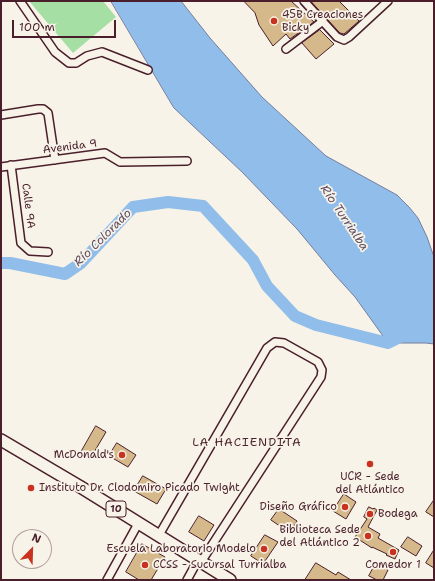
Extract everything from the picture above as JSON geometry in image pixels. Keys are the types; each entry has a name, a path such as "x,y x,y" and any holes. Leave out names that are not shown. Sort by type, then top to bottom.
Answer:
{"main road":[{"name":"10","path":"1,440 138,522 230,580"}],"street":[{"path":"20,1 55,52 69,63 76,63 87,56 102,52 148,70"},
{"path":"304,1 337,37 344,40 349,37 379,4 388,1"},
{"path":"286,49 323,21"},
{"path":"1,115 38,109 43,110 48,114 55,160"},
{"name":"Avenida 9","path":"1,167 105,153 120,162 187,161"},
{"name":"Calle 9A","path":"11,165 21,243 30,251 48,252"},
{"path":"158,535 267,348 275,342 284,343 318,362 322,370 321,377 187,580"},
{"path":"108,580 138,522"}],"green space":[{"path":"29,1 103,1 116,17 73,53"}],"water":[{"name":"Río Turrialba","path":"111,1 181,1 210,38 262,97 326,156 397,195 409,207 418,218 434,257 434,344 388,343 355,297 297,229 242,172 174,108"}],"building":[{"path":"244,1 291,1 314,22 290,39 286,34 273,46 259,25 255,13"},
{"path":"311,1 339,1 359,21 344,34 340,33"},
{"path":"320,30 334,44 316,59 302,43"},
{"path":"96,426 106,432 90,459 80,454"},
{"name":"McDonald's","path":"117,443 136,455 128,467 109,456"},
{"path":"143,476 166,489 157,504 134,491"},
{"name":"Diseño Gráfico","path":"344,494 356,502 346,519 333,511"},
{"path":"434,500 434,517 426,512"},
{"path":"369,507 377,510 368,527 380,534 378,538 399,550 395,559 372,548 355,537 367,519 364,517"},
{"path":"279,509 297,521 290,533 271,520"},
{"path":"199,516 214,525 204,541 189,532"},
{"name":"Escuela Laboratorio Modelo","path":"265,535 278,542 263,564 251,556"},
{"path":"408,537 422,546 416,556 401,547"},
{"name":"CCSS - Sucursal Turrialba","path":"142,544 165,557 151,580 139,580 126,572"},
{"path":"434,550 434,568 426,563"},
{"path":"316,563 336,575 338,572 351,580 305,580"},
{"path":"376,563 388,570 383,580 377,580 369,576"}],"waterway":[{"name":"Río Colorado","path":"1,263 10,263 65,274 81,263 133,207 168,202 203,206 253,260 267,286 295,316 316,325 388,343 402,336"}],"place":[{"name":"45B Creaciones Bicky","path":"274,21"},
{"name":"McDonald's","path":"122,455"},
{"name":"UCR - Sede del Atlántico","path":"370,464"},
{"name":"Instituto Dr. Clodomiro Picado Twight","path":"31,488"},
{"name":"Diseño Gráfico","path":"345,507"},
{"name":"Bodega","path":"370,514"},
{"name":"Biblioteca Sede del Atlántico 2","path":"368,536"},
{"name":"Escuela Laboratorio Modelo","path":"264,549"},
{"name":"Comedor 1","path":"393,552"},
{"name":"CCSS - Sucursal Turrialba","path":"145,565"}],"district":[{"name":"LA HACIENDITA","path":"247,443"}]}
